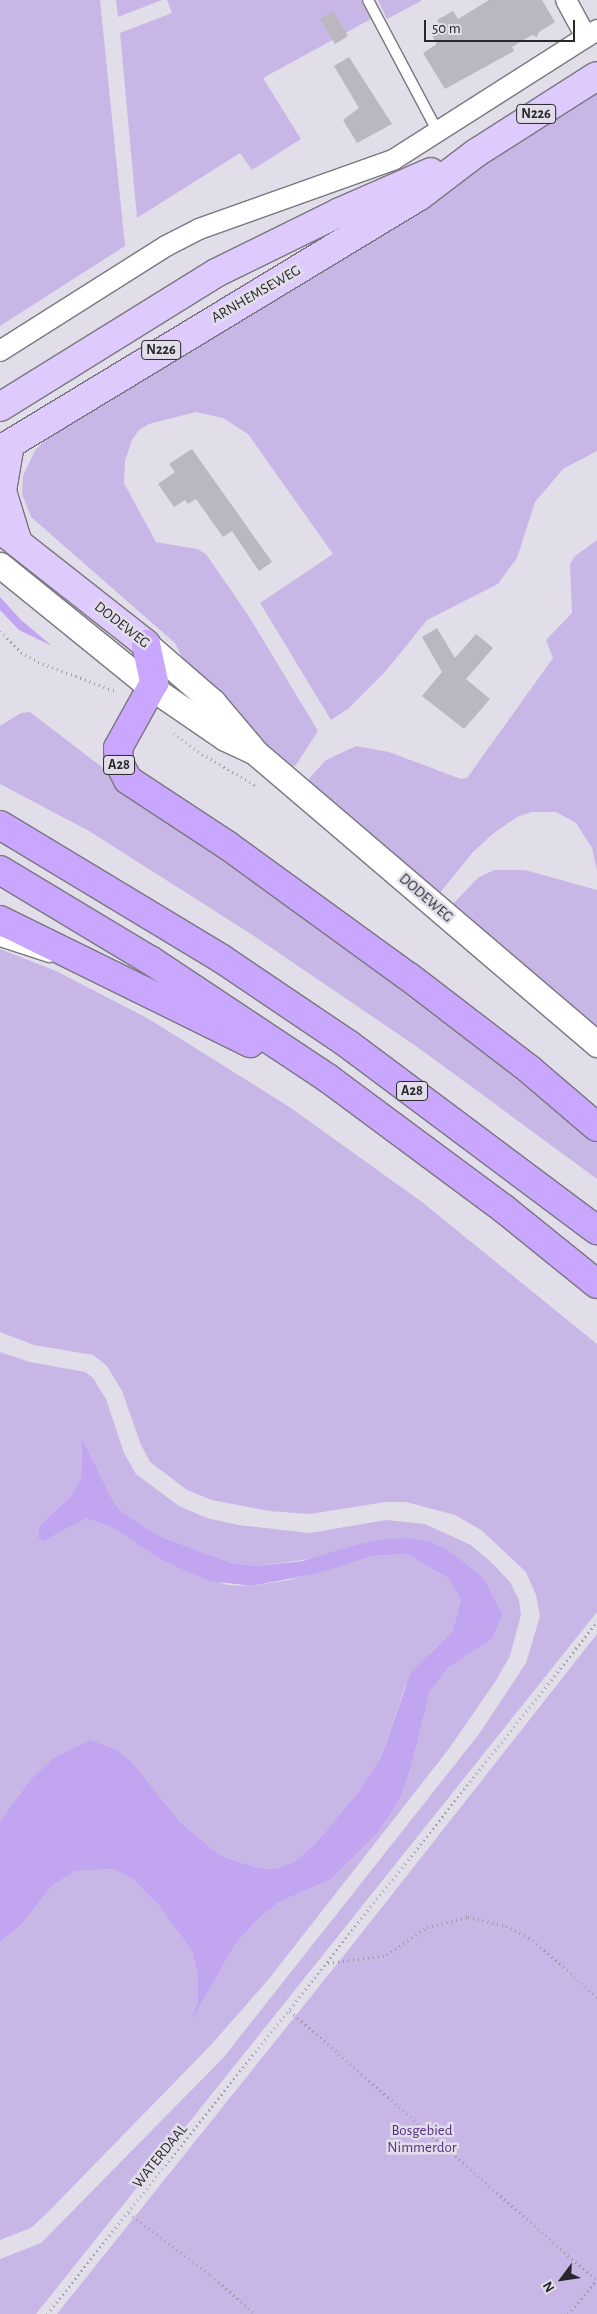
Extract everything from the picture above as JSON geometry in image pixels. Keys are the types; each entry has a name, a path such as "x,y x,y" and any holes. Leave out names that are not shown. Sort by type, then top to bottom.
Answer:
{"highway":[{"path":"146,644 155,677 152,688"},
{"name":"A28","path":"152,688 118,748 119,764 128,780 227,845 409,977 528,1069 597,1127"},
{"name":"A28","path":"0,825 222,959 348,1044 597,1230"},
{"name":"A28","path":"0,870 150,960 329,1079 504,1209 597,1284"},
{"name":"A28","path":"0,920 83,958 187,1014 329,1079"}],"main road":[{"name":"ARNHEMSEWEG","path":"14,441 418,197 476,153 597,76"},
{"name":"ARNHEMSEWEG","path":"0,407 216,274 340,212 476,153"},
{"path":"9,536 2,491 14,441"},
{"name":"DODEWEG","path":"9,536 146,644"}],"street":[{"path":"0,351 166,246 199,229 271,202 357,175 393,160 592,33 566,0"},
{"name":"DODEWEG","path":"0,565 152,688 225,738 255,752"},
{"name":"DODEWEG","path":"146,644 213,702 255,752 597,1044"}],"lane":[{"path":"368,0 438,132"},
{"name":"A28","path":"0,941 49,958 83,958"}],"path":[{"path":"0,631 21,652 38,662 97,681 123,695"},
{"name":"WATERDAAL","path":"47,2314 290,2011 597,1622"},
{"path":"328,1963 386,1955 426,1927 468,1917 506,1926 533,1940 597,1997"},
{"path":"290,2011 597,2281 568,2314"},
{"path":"129,2213 211,2275 255,2314"}],"green space":[{"path":"0,0 100,0 125,246 0,326"},
{"path":"116,0 162,0 118,17"},
{"path":"167,0 361,0 371,19 263,78 301,139 252,170 240,153 137,218 120,33 172,13"},
{"path":"378,0 420,0 421,1 387,19"},
{"path":"597,86 597,451 563,469 535,502 517,558 498,584 427,620 385,672 348,709 331,720 260,603 333,554 248,434 223,418 196,412 149,424 139,430 132,440 125,461 124,483 156,542 197,549 206,554 250,618 318,731 296,765 285,771 188,670 175,643 31,517 22,494 23,476 35,450 53,433"},
{"path":"597,540 597,871 592,848 576,823 556,812 532,812 517,817 494,833 473,852 435,899 302,786 326,760 356,746 389,752 461,779 467,778 553,658 546,640 572,613 570,564 575,556"},
{"path":"30,712 128,787 282,889 597,1137 597,1179 420,1049 251,934 89,831 0,784 0,726 21,713"},
{"path":"494,870 525,870 597,890 597,1038 447,910 479,877"},
{"path":"0,949 56,971 149,1019 291,1108 422,1202 597,1344 597,1612 36,2314 0,2314 0,2259 41,2243 223,2058 479,1734 526,1663 540,1616 536,1595 526,1572 481,1530 455,1515 406,1502 385,1502 310,1514 269,1511 212,1500 187,1490 150,1462 141,1445 122,1391 107,1366 93,1355 34,1345 0,1332"},
{"path":"0,1352 30,1362 85,1372 93,1378 106,1399 124,1453 136,1474 179,1506 207,1518 238,1525 310,1533 386,1520 425,1524 471,1545 493,1564 510,1582 519,1600 521,1615 510,1656 495,1682 448,1750 268,1980 210,2046 49,2211 31,2228 0,2240 0,1942 21,1925 52,1886 75,1871 114,1869 134,1880 159,1906 192,1951 198,1976 198,1999 192,2018 234,1946 256,1921 279,1902 332,1879 378,1833 400,1799 410,1771 430,1691 449,1667 492,1639 503,1615 484,1579 433,1543 257,1566 231,1563 159,1536 122,1512 113,1501 73,1420 82,1441 81,1479 71,1496 40,1525 86,1518 115,1529 158,1558 227,1585 252,1586 289,1580 373,1556 407,1554 449,1579 461,1600 452,1632 430,1653 405,1687 381,1757 359,1791 315,1844 294,1862 275,1869 258,1868 221,1856 181,1823 132,1762 52,1759 30,1780 0,1821"},
{"name":"Bosgebied Nimmerdor","path":"597,1634 597,2314 57,2314 353,1944"}],"shaded area":[{"path":"0,597 21,620 52,646 19,630 0,610"},
{"path":"70,1414 113,1501 122,1512 159,1536 231,1563 257,1566 303,1561 363,1543 389,1539 409,1538 433,1543 452,1553 484,1579 503,1615 492,1639 449,1667 430,1691 410,1771 400,1799 378,1833 332,1879 279,1902 256,1921 234,1946 191,2021 198,1999 198,1976 192,1951 159,1906 134,1880 114,1869 75,1871 52,1886 21,1925 0,1942 0,1821 30,1780 52,1759 90,1740 117,1750 132,1762 181,1823 221,1856 258,1868 275,1869 294,1862 315,1844 359,1791 381,1757 411,1672 452,1632 461,1600 449,1579 407,1554 373,1556 314,1574 252,1586 211,1581 184,1570 158,1558 115,1529 86,1518 43,1541 38,1537 40,1525 71,1496 81,1479 82,1441"}],"building":[{"path":"489,0 542,0 555,22 539,32 537,37 532,35 512,47 514,51 445,89 423,53 437,44 431,34 442,27 437,20 453,11 458,19"},
{"path":"333,11 348,36 335,44 320,19"},
{"path":"349,57 392,124 357,143 343,120 359,108 334,66"},
{"path":"192,449 272,562 259,571 232,531 223,537 196,499 188,504 185,500 174,507 158,484 175,472 169,464"},
{"path":"437,628 455,658 476,634 493,648 466,679 490,699 464,729 422,696 442,672 422,637"}]}
